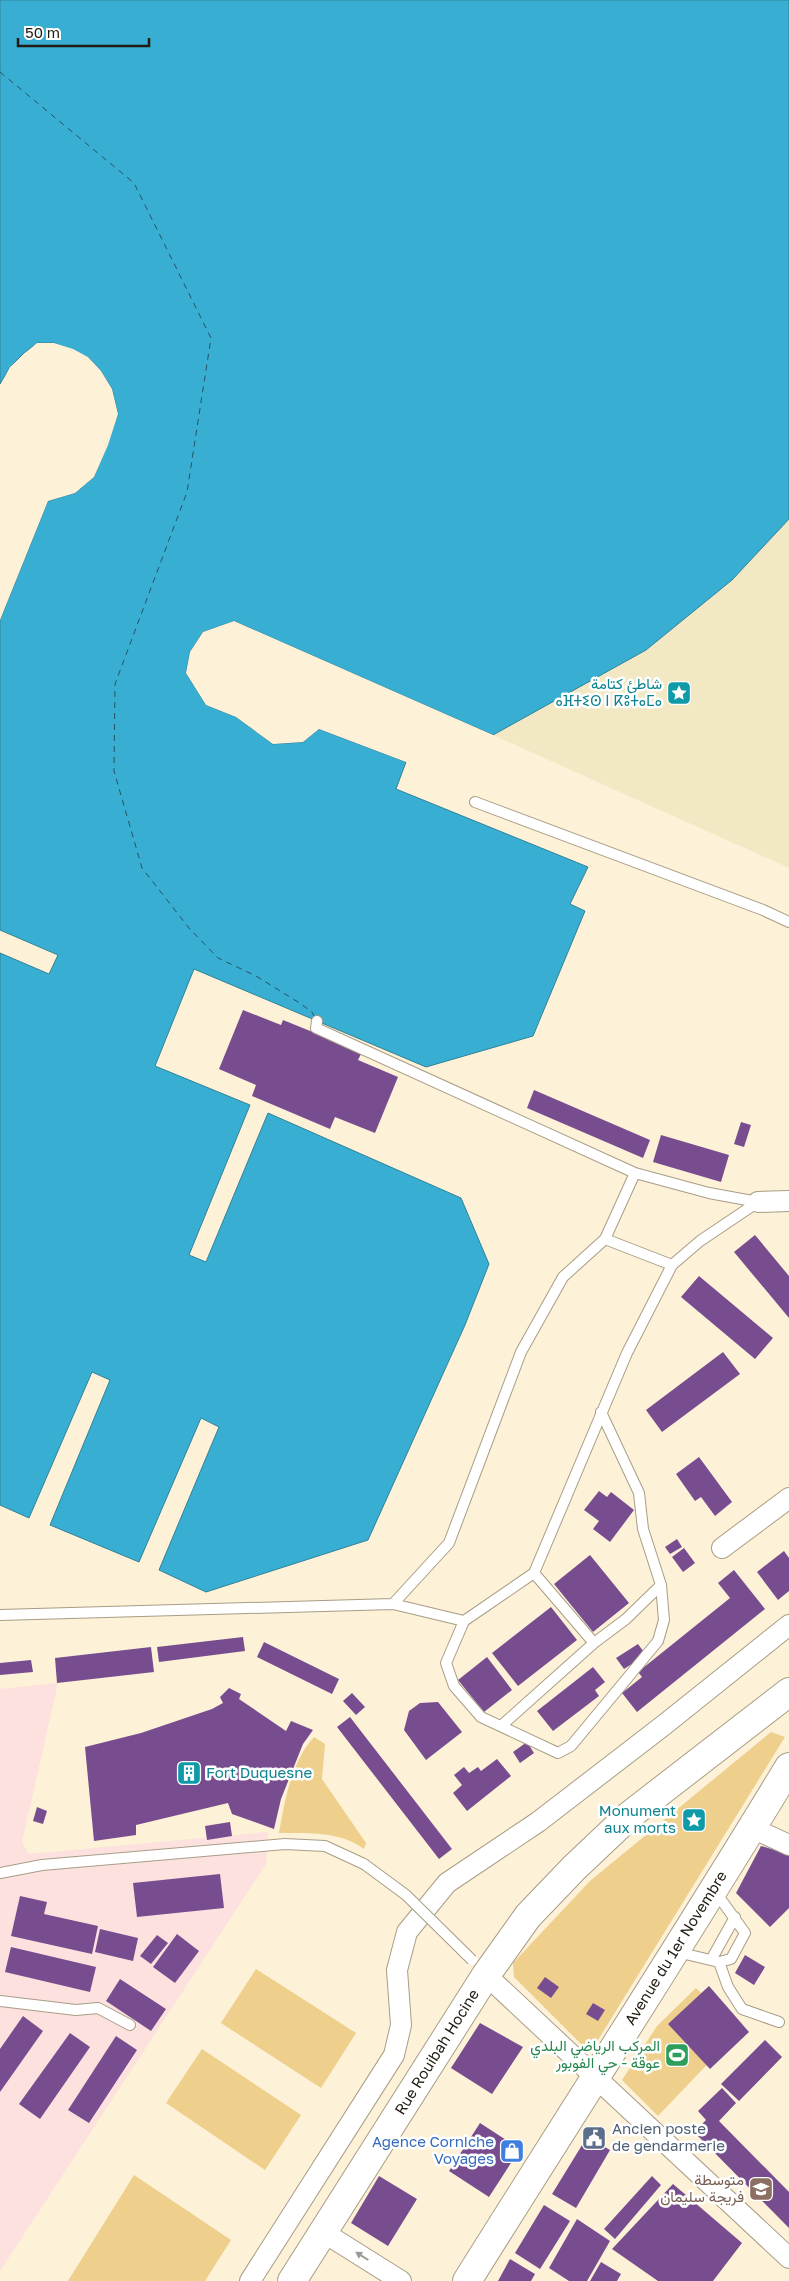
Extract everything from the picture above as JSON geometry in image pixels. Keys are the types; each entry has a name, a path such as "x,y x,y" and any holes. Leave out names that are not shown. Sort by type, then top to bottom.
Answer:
{"main road":[{"path":"743,1728 789,1692"},
{"path":"743,1728 789,1704"},
{"name":"Rue Rouibah Hocine","path":"292,2281 479,1968 574,1868 630,1815 743,1728"},
{"name":"Avenue du 1er Novembre","path":"467,2281 594,2078 676,1952 789,1767"}],"street":[{"path":"758,1202 789,1201"},
{"path":"722,1548 789,1498"},
{"path":"250,2281 394,2055 401,2025 397,1970 407,1932 447,1883 538,1822 789,1625"},
{"path":"752,1828 789,1845"},
{"path":"479,1968 594,2078 789,2258"},
{"path":"323,2232 401,2281"}],"lane":[{"path":"475,802 763,910 789,922"},
{"path":"317,1021 316,1028 635,1173 709,1193 758,1202"},
{"path":"392,1604 449,1543 521,1352 563,1277 605,1239 635,1173"},
{"path":"601,1412 640,1493 643,1529 661,1585 664,1620 658,1641 571,1746 558,1753 481,1717 454,1686 446,1662 464,1621 534,1573 601,1412 627,1353 672,1265 700,1241 758,1202"},
{"path":"605,1239 672,1265"},
{"path":"534,1573 594,1643"},
{"path":"500,1726 594,1643 626,1618 661,1585"},
{"path":"0,1615 392,1604 464,1621"},
{"path":"0,1874 42,1866 286,1844 325,1846 364,1864 406,1895 479,1968"},
{"path":"676,1952 715,1961 731,1959 745,1933 714,1888"},
{"path":"715,1961 735,1917"},
{"path":"715,1961 735,2002 742,2009 779,2022"},
{"path":"0,2002 76,2010 98,2008 130,2026"}],"shaded area":[{"path":"58,1683 22,1842 29,1854 268,1832 266,1864 0,2271 0,1689"},
{"path":"771,1732 785,1737 590,2053 514,1977 513,1963 590,1881"},
{"path":"314,1737 325,1744 322,1779 366,1843 364,1849 355,1843 334,1836 312,1833 279,1833 294,1770 306,1747"},
{"path":"256,1969 356,2033 321,2088 221,2023"},
{"name":"المركب الرياضي البلدي عوقة - حي الفوبور","path":"696,1988 740,2030 658,2116 622,2080 657,2026"},
{"path":"202,2049 301,2115 265,2170 166,2103"},
{"path":"134,2175 231,2240 205,2281 68,2281"}],"sand":[{"name":"شاطئ كتامة ⴰⴼⵜⵉⵙ ⵏ ⴽⵓⵜⴰⵎⴰ","path":"789,519 789,868 493,735 646,650 732,580"}],"water":[{"path":"0,0 789,0 789,519 732,580 646,650 493,735 234,621 203,632 190,652 186,673 206,705 236,717 273,744 303,742 319,729 406,762 396,789 588,867 570,904 585,911 533,1036 426,1067 194,969 155,1066 250,1105 189,1255 206,1262 268,1113 461,1198 489,1264 465,1325 368,1540 206,1592 159,1570 219,1427 201,1418 139,1562 50,1525 110,1380 92,1372 29,1518 0,1505 0,953 49,974 58,955 0,930 0,620 48,501 75,493 94,477 118,414 112,389 101,371 88,357 54,343 37,343 10,367 0,384"}],"pier":[{"path":"37,343 54,343 73,349 88,357 101,371 112,389 118,414 108,445 94,477 75,493 48,501 0,620 0,613 46,500 73,491 91,475 106,444 115,414 110,390 99,372 86,359 72,351 54,345 38,345 26,354 12,368 0,387 10,367"},
{"path":"234,621 496,737 492,738 234,624 205,634 193,653 189,672 208,703 237,715 274,742 302,739 320,726 406,759 406,762 319,729 303,742 273,744 236,717 206,705 186,673 190,652 203,632"}],"building":[{"path":"243,1010 281,1025 283,1020 362,1052 358,1060 398,1077 375,1133 335,1117 330,1129 252,1096 256,1085 219,1069"},
{"path":"534,1090 650,1140 643,1158 527,1108"},
{"path":"741,1122 751,1125 744,1147 734,1144"},
{"path":"661,1135 729,1155 721,1182 653,1162"},
{"path":"755,1235 789,1276 789,1318 734,1252"},
{"path":"699,1276 773,1338 755,1359 681,1297"},
{"path":"723,1352 740,1374 662,1432 646,1410"},
{"path":"699,1457 732,1502 715,1516 701,1497 695,1501 676,1474"},
{"path":"599,1491 607,1497 611,1492 634,1510 610,1542 593,1529 599,1521 584,1510"},
{"path":"677,1539 682,1547 670,1554 665,1547"},
{"path":"684,1548 695,1563 683,1572 672,1557"},
{"path":"784,1551 789,1558 789,1591 778,1600 757,1572"},
{"path":"590,1555 629,1603 593,1632 554,1584"},
{"path":"734,1570 765,1609 637,1712 622,1693 642,1677 638,1672 730,1598 718,1583"},
{"path":"551,1607 577,1640 518,1686 492,1653"},
{"path":"243,1637 245,1651 159,1662 157,1647"},
{"path":"264,1642 339,1679 332,1694 257,1657"},
{"path":"638,1644 646,1655 624,1669 616,1658"},
{"path":"151,1647 154,1672 57,1683 55,1658"},
{"path":"487,1657 512,1690 484,1712 458,1680"},
{"path":"31,1660 33,1672 0,1675 0,1663"},
{"path":"593,1667 605,1682 595,1690 599,1696 553,1731 537,1711"},
{"name":"Fort Duquesne","path":"229,1688 241,1694 239,1699 286,1731 291,1721 313,1730 303,1744 281,1799 274,1829 232,1814 228,1803 136,1825 136,1835 94,1841 85,1747 141,1733 212,1709 223,1703 220,1697"},
{"path":"352,1693 365,1707 356,1715 343,1701"},
{"path":"438,1702 462,1732 426,1760 404,1730 409,1711 420,1703"},
{"path":"350,1717 452,1849 439,1859 337,1727"},
{"path":"527,1742 534,1753 520,1763 513,1752"},
{"path":"497,1759 511,1776 467,1811 453,1793 462,1785 454,1775 464,1767 469,1773 478,1767 481,1771"},
{"path":"37,1807 47,1811 43,1824 33,1821"},
{"path":"230,1822 232,1836 207,1840 205,1826"},
{"path":"761,1846 789,1854 789,1908 770,1927 736,1893"},
{"path":"220,1874 224,1908 137,1917 133,1883"},
{"path":"20,1896 47,1902 44,1914 98,1926 92,1954 11,1936"},
{"path":"100,1929 138,1938 133,1961 95,1952"},
{"path":"177,1934 199,1951 175,1983 153,1967"},
{"path":"157,1935 168,1943 151,1964 140,1956"},
{"path":"11,1947 96,1967 90,1992 5,1972"},
{"path":"745,1955 765,1967 754,1985 735,1973"},
{"path":"545,1977 559,1987 551,1998 537,1988"},
{"path":"120,1979 166,2009 151,2031 106,2001"},
{"path":"709,1986 749,2032 710,2069 668,2024"},
{"path":"593,2003 605,2010 598,2021 586,2014"},
{"path":"23,2016 43,2031 0,2092 0,2049"},
{"path":"480,2023 523,2047 492,2094 451,2068"},
{"path":"70,2033 90,2047 40,2119 19,2104"},
{"path":"116,2036 137,2050 89,2123 68,2110"},
{"path":"765,2040 782,2057 739,2101 721,2084"},
{"path":"722,2088 736,2103 719,2121 789,2192 789,2228 694,2132 706,2120 698,2111"},
{"path":"480,2123 520,2149 489,2197 449,2171"},
{"path":"587,2137 610,2150 576,2208 552,2194"},
{"path":"379,2176 417,2199 388,2246 351,2223"},
{"path":"652,2176 661,2185 615,2239 604,2229"},
{"path":"673,2184 742,2243 713,2281 658,2281 612,2249"},
{"path":"544,2205 570,2221 540,2269 515,2253"},
{"path":"577,2219 610,2241 587,2281 569,2281 549,2268"},
{"path":"510,2259 535,2274 531,2281 498,2281"},
{"path":"601,2262 621,2274 617,2281 590,2281"}],"ferry route":[{"path":"0,72 134,183 211,338 187,492 115,684 114,771 142,868 189,928 218,958 256,976 298,1002 312,1012 315,1018"}],"place":[{"name":"شاطئ كتامة ⴰⴼⵜⵉⵙ ⵏ ⴽⵓⵜⴰⵎⴰ","path":"679,693"},
{"name":"Fort Duquesne","path":"189,1773"},
{"name":"Monument aux morts","path":"694,1820"},
{"name":"المركب الرياضي البلدي عوقة - حي الفوبور","path":"677,2055"},
{"name":"Ancien poste de gendarmerie","path":"594,2138"},
{"name":"Agence Corniche Voyages","path":"512,2151"},
{"name":"متوسطة فريجة سليمان","path":"761,2189"}]}
